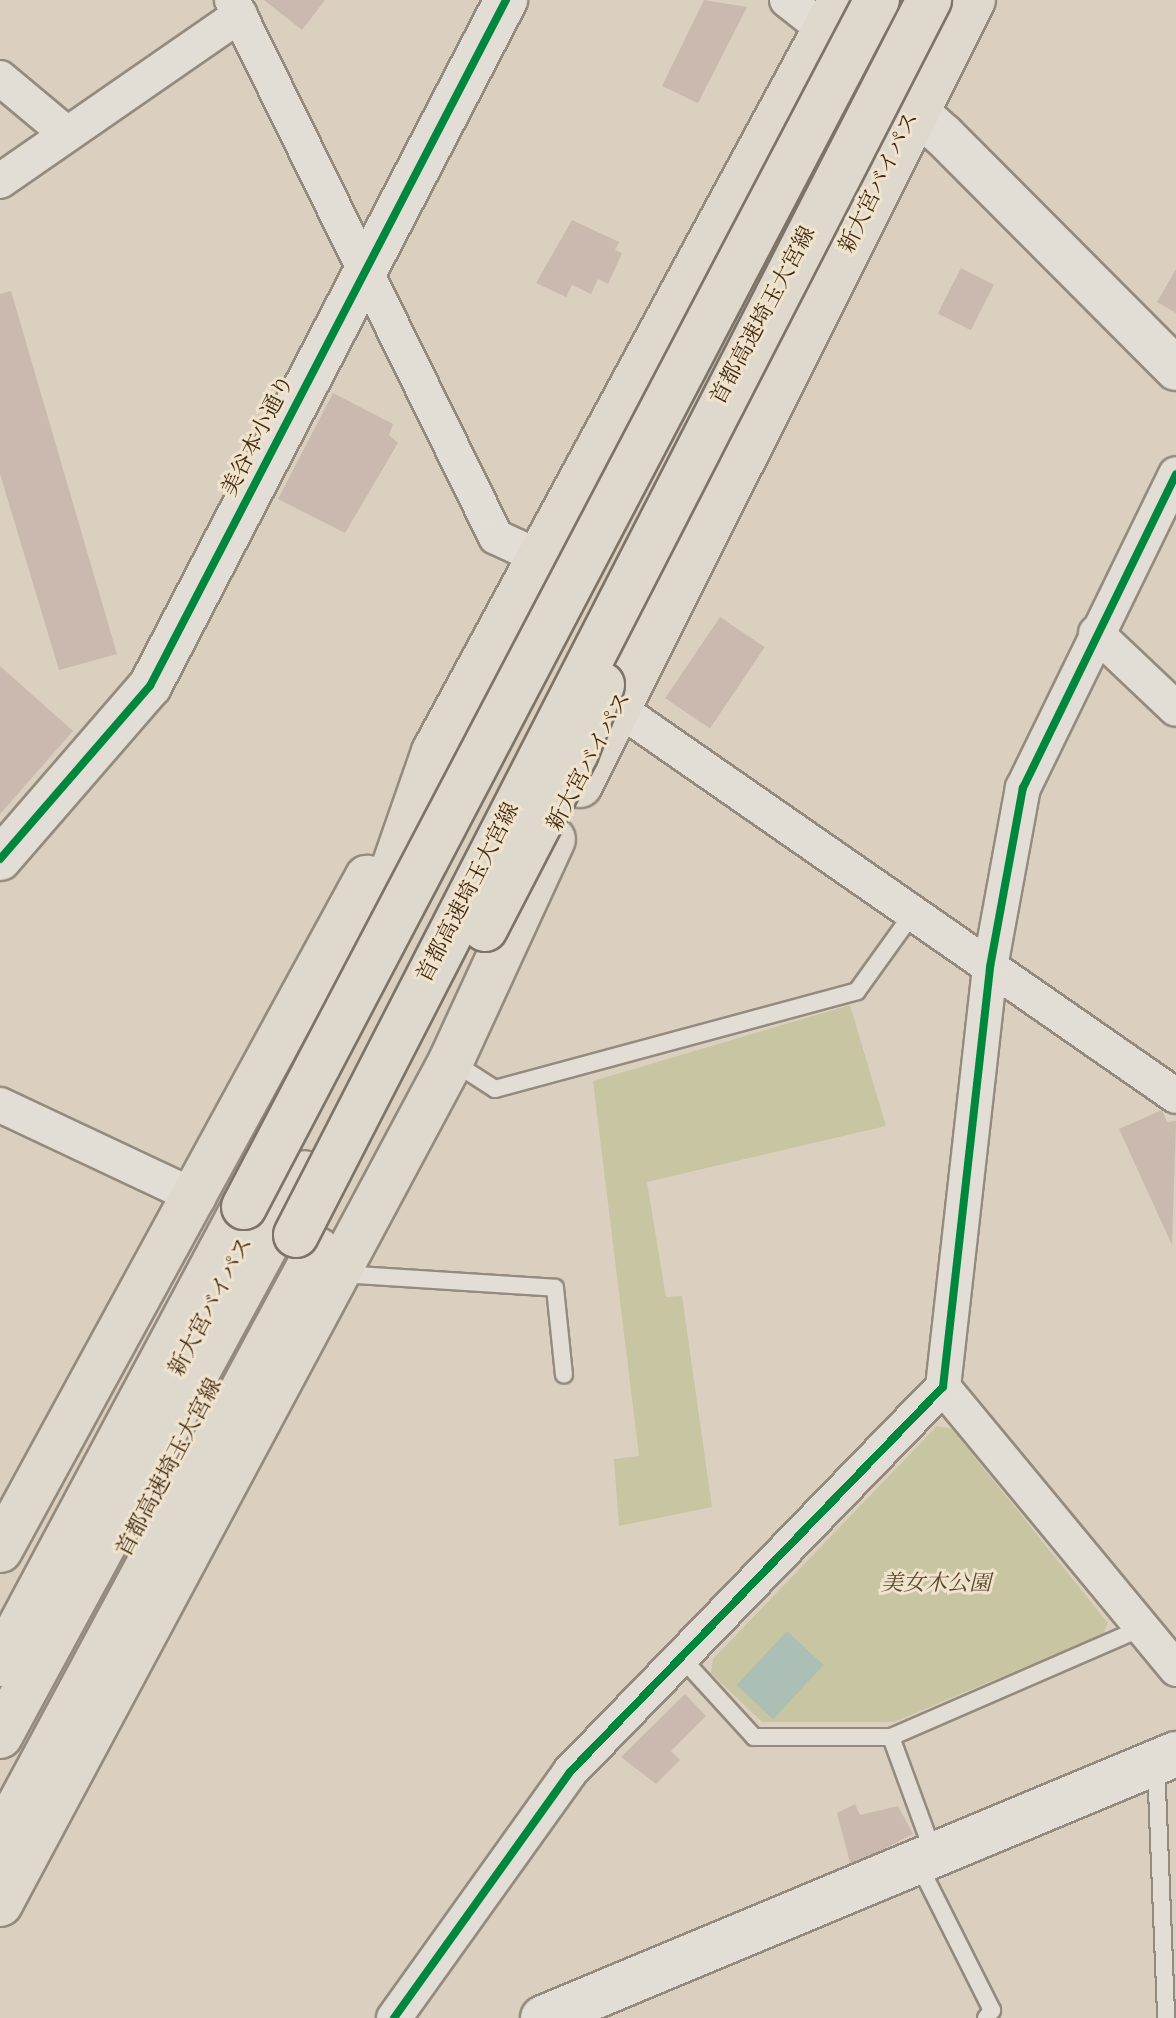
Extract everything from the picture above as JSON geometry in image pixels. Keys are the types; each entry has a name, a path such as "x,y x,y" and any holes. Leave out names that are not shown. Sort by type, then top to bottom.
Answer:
{"highway":[{"name":"首都高速埼玉大宮線","path":"0,1664 877,0"},
{"name":"首都高速埼玉大宮線","path":"0,1781 296,1235 679,480 929,0"},
{"name":"新大宮バイパス","path":"0,1736 307,1169 562,819 973,0"},
{"name":"新大宮バイパス","path":"0,1699 292,1159 434,752 833,15"},
{"path":"0,1599 226,1194 482,698 639,455"},
{"path":"0,1841 576,753 679,480"},
{"path":"0,1550 198,1198 434,752"},
{"path":"0,1904 334,1273 451,1061 562,819"}],"main road":[{"path":"543,2018 1166,1758"}],"street":[{"name":"美谷本小通り","path":"0,859 150,686 506,0"},
{"path":"787,0 833,15 916,110 1176,369"},
{"path":"0,181 236,8 496,537 539,557"},
{"path":"0,78 67,134"},
{"path":"394,2018 570,1772 943,1387 990,967 1023,788 1176,474"},
{"path":"1096,633 1176,709"},
{"path":"619,709 1176,1096"},
{"path":"0,1105 198,1198"},
{"path":"943,1387 1176,1669"}],"lane":[{"path":"451,1061 495,1089 857,991 913,913"},
{"path":"334,1273 555,1288 564,1375"},
{"path":"681,1657 754,1737 891,1737 1142,1628"},
{"path":"891,1737 926,1858 992,2010 986,2018"},
{"path":"1166,1758 1166,2018"}],"green space":[{"path":"850,1005 886,1126 647,1182 666,1297 682,1296 712,1507 619,1526 614,1459 639,1456 593,1081"},
{"name":"美女木公園","path":"937,1426 952,1429 1108,1623 1103,1634 894,1722 762,1722 711,1673 713,1659"}],"shaded area":[{"path":"787,1631 824,1665 773,1719 737,1685"}],"building":[{"path":"264,0 325,0 302,30"},
{"path":"704,0 747,7 698,103 662,86"},
{"path":"572,220 619,242 615,250 622,253 608,284 598,279 591,294 572,285 566,297 536,283"},
{"path":"961,268 994,285 971,330 938,313"},
{"path":"1176,269 1176,313 1157,302"},
{"path":"11,291 117,654 59,670 0,474 0,294"},
{"path":"333,393 393,424 389,435 398,443 345,533 278,499"},
{"path":"720,617 765,647 710,728 665,698"},
{"path":"0,666 73,731 0,814"},
{"path":"1162,1110 1167,1122 1176,1121 1172,1245 1119,1129"},
{"path":"685,1694 706,1716 671,1751 680,1760 656,1784 621,1757"},
{"path":"855,1804 860,1815 898,1806 913,1834 851,1866 837,1813"}],"cycle path":[{"path":"0,859 150,686 506,0"},
{"path":"394,2018 570,1772 943,1387 990,967 1023,788 1176,474"}]}
